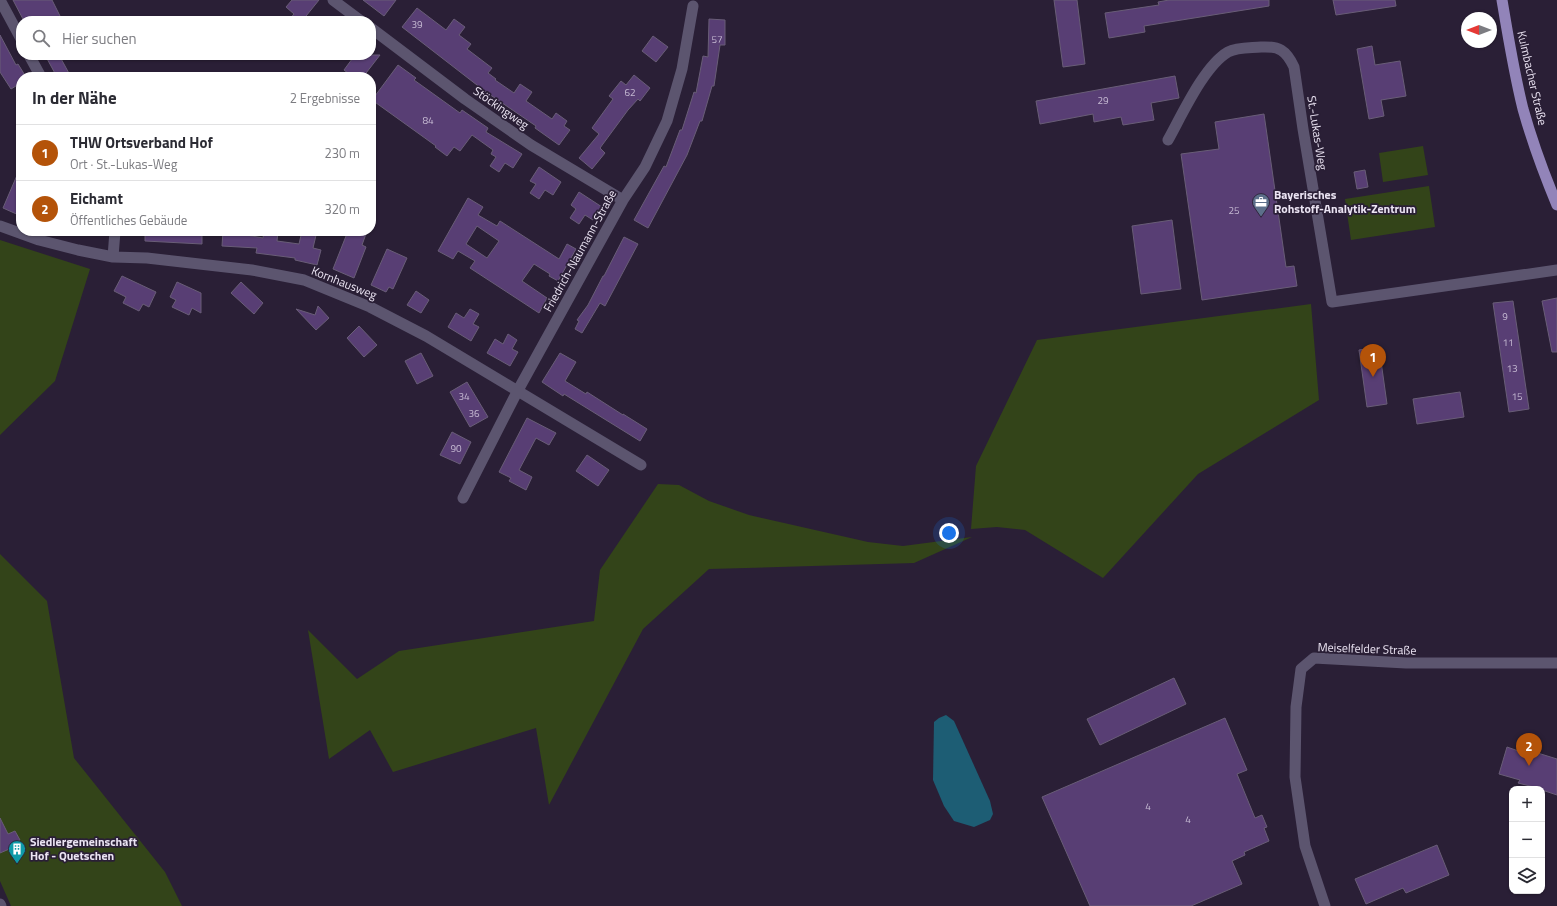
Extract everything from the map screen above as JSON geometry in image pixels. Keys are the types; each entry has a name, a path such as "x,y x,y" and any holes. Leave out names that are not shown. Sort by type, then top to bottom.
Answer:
{"main road":[{"name":"Kulmbacher Straße","path":"1502,0 1523,109 1557,205"}],"street":[{"path":"0,0 16,30"},
{"path":"333,0 354,16"},
{"name":"Friedrich-Naumann-Straße","path":"463,498 517,392 623,200 645,167 667,121 682,69 693,6"},
{"name":"Stöckingweg","path":"376,32 465,99 531,145 623,200"},
{"name":"St.-Lukas-Weg","path":"1168,140 1206,73 1214,62 1228,51 1243,48 1273,47 1283,50 1290,58 1294,67 1332,302 1557,270"},
{"path":"32,60 38,72"},
{"name":"Kornhausweg","path":"0,226 16,232"},
{"name":"Kornhausweg","path":"28,236 78,250 113,256 147,258 252,270 304,280 377,311 426,336 517,392 642,465"},
{"path":"113,256 115,236"},
{"name":"Meiselfelder Straße","path":"1325,906 1304,846 1295,777 1296,707 1301,669 1314,658 1406,664 1557,663"}],"green space":[{"path":"1423,146 1428,175 1383,182 1379,153"},
{"path":"1429,186 1435,227 1351,240 1345,199"},
{"path":"0,240 90,269 55,381 0,435"},
{"path":"1311,304 1319,400 1198,474 1103,578 1025,530 997,527 971,529 976,466 1037,340"},
{"path":"658,484 679,485 709,501 749,515 868,542 903,546 972,537 914,563 709,569 643,629 549,805 536,728 393,772 370,730 329,759 308,630 357,679 399,651 594,621 600,570"},
{"path":"0,554 47,601 74,758 165,872 182,906 11,906 0,881"}],"water":[{"path":"946,715 954,721 990,801 993,814 990,820 974,827 954,821 944,806 933,780 934,722"}],"building":[{"path":"13,0 52,0 60,16 21,16"},
{"path":"292,0 319,0 306,16 292,16 294,14 286,7"},
{"path":"363,0 396,0 384,16"},
{"path":"1054,0 1077,0 1085,64 1063,67"},
{"path":"1169,0 1269,0 1269,6 1144,26 1145,32 1109,38 1105,13 1159,5 1158,2"},
{"path":"1333,0 1395,0 1396,6 1336,15"},
{"path":"417,8 446,30 454,19 465,27 459,35 471,44 467,49 492,68 488,73 496,79 495,80 514,93 520,84 532,92 526,101 552,119 556,113 567,121 564,126 570,130 559,145 535,128 536,126 486,92 402,27"},
{"path":"709,19 725,20 725,45 720,45 714,86 712,86 702,121 700,121 687,155 648,228 634,220 664,166 666,167 680,130 682,130 694,92 696,93 703,56 708,57"},
{"path":"0,35 16,65 18,64 23,72 16,72 16,86 11,89 0,72"},
{"path":"653,36 668,47 656,62 642,51"},
{"path":"1372,46 1375,65 1400,61 1406,96 1381,100 1384,116 1369,119 1357,49"},
{"path":"376,55 380,55 367,72 347,72 344,70 351,60 376,60"},
{"path":"48,60 62,60 68,72 54,72"},
{"path":"398,65 416,78 414,80 460,113 462,110 488,128 486,132 522,154 513,168 505,163 499,172 490,166 496,157 491,154 493,150 472,135 460,151 454,147 447,156 435,147 436,146 376,103 376,95"},
{"path":"634,75 650,88 640,101 638,99 628,110 600,148 605,153 592,169 579,158 599,134 592,128 613,99 609,96 621,81 626,85"},
{"path":"1175,76 1179,98 1151,103 1154,120 1123,125 1121,117 1094,122 1093,114 1040,124 1036,101"},
{"path":"1264,114 1286,267 1294,266 1297,286 1202,300 1181,154 1219,149 1215,122"},
{"path":"539,167 561,182 553,195 545,190 539,199 530,193 536,184 530,181"},
{"path":"1365,170 1368,187 1357,189 1354,172"},
{"path":"16,178 16,214 3,208"},
{"path":"579,192 602,207 593,220 585,215 579,224 570,218 576,209 571,205"},
{"path":"468,198 483,207 478,215 497,226 500,221 559,259 567,244 576,249 558,281 534,264 522,281 547,298 539,313 470,268 475,261 458,251 453,259 438,251","holes":["477,226 499,241 487,258 466,244"]},
{"path":"1172,220 1181,289 1141,294 1132,226"},
{"path":"145,236 202,236 202,244 145,241"},
{"path":"223,236 252,236 263,238 263,236 278,236 277,241 299,244 301,236 316,236 313,248 321,250 317,265 295,260 295,258 256,253 257,248 222,246"},
{"path":"346,236 365,236 362,245 366,247 354,278 333,269"},
{"path":"624,237 638,244 605,306 600,303 582,333 575,329 579,321 577,320 588,305"},
{"path":"387,249 407,258 393,289 389,287 386,292 371,285"},
{"path":"122,276 156,292 149,307 143,304 139,311 123,303 126,297 114,291"},
{"path":"177,282 201,293 201,313 192,308 189,315 172,307 176,300 170,297"},
{"path":"241,282 263,303 254,314 231,293"},
{"path":"416,291 429,300 421,313 407,305"},
{"path":"1557,298 1557,352 1552,352 1542,301"},
{"path":"1513,301 1529,409 1509,412 1493,303"},
{"path":"318,306 329,318 316,330 296,309 315,315"},
{"path":"470,309 479,314 473,324 479,327 471,341 448,327 456,313 464,318"},
{"path":"359,326 377,345 364,357 347,338"},
{"path":"508,334 517,340 512,349 518,352 510,366 487,353 495,339 503,344"},
{"path":"1379,347 1387,404 1367,407 1359,350"},
{"path":"421,353 433,376 417,384 405,361"},
{"path":"560,353 576,362 565,381 586,394 587,392 647,429 640,441 542,382"},
{"path":"467,382 488,417 470,427 450,392"},
{"path":"1460,392 1464,417 1417,424 1413,399"},
{"path":"527,418 556,433 549,445 536,438 519,470 532,477 526,490 509,481 511,478 499,472"},
{"path":"452,432 471,442 460,464 440,455"},
{"path":"587,455 609,470 598,486 576,471"},
{"path":"1174,678 1186,704 1100,745 1087,719"},
{"path":"1225,718 1247,770 1237,774 1255,818 1262,815 1267,827 1264,828 1269,841 1244,852 1245,855 1232,861 1242,884 1191,906 1090,906 1042,797"},
{"path":"1507,747 1527,754 1528,750 1557,759 1557,795 1545,791 1545,786 1530,786 1518,783 1520,780 1499,774"},
{"path":"0,818 8,834 15,831 20,840 12,844 14,847 0,853"},
{"path":"1437,845 1449,875 1406,893 1403,888 1366,904 1355,879"}],"place":[{"name":"Bayerisches Rohstoff-Analytik-Zentrum","path":"1261,217"},
{"name":"THW Ortsverband Hof","path":"1373,377"},
{"name":"Eichamt","path":"1529,766"},
{"name":"Siedlergemeinschaft Hof - Quetschen","path":"17,864"}]}
